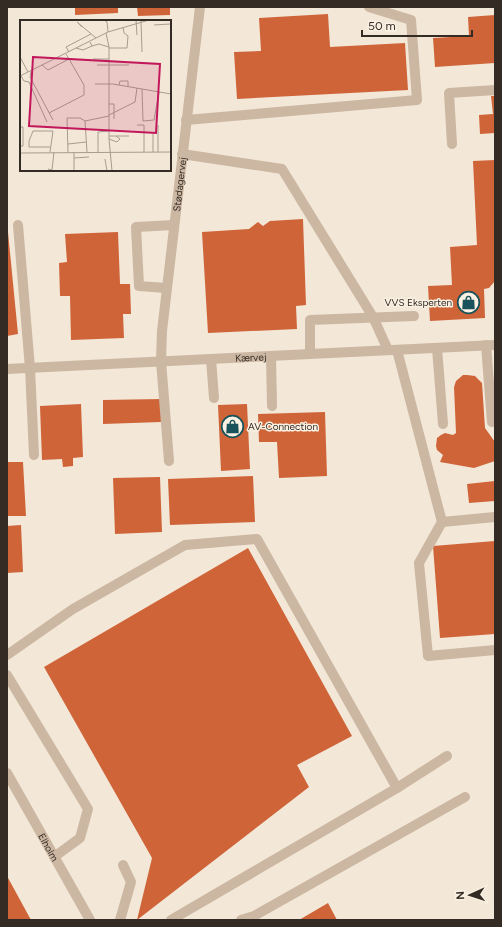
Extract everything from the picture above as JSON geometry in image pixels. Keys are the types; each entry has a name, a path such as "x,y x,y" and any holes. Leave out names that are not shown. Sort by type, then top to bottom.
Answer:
{"street":[{"name":"Stødagervej","path":"169,461 161,361 162,331 200,7"},
{"path":"186,120 417,100 411,20 369,7"},
{"path":"452,144 449,93 495,90"},
{"path":"182,154 282,169 392,350 442,522 419,563 428,656 495,650"},
{"path":"18,225 30,368 34,455"},
{"path":"166,288 139,286 136,227 174,225"},
{"path":"310,354 310,320 414,316"},
{"path":"490,345 492,422"},
{"name":"Kærvej","path":"7,369 490,345"},
{"path":"437,348 443,424"},
{"path":"271,356 272,406"},
{"path":"211,359 214,398"},
{"path":"442,522 495,517"},
{"path":"7,655 73,609 184,545 257,539 398,788"},
{"path":"7,675 88,809 80,838 54,857"},
{"path":"171,920 398,788 447,756"},
{"name":"Elholm","path":"7,774 90,920"},
{"path":"241,920 254,916 464,797"},
{"path":"120,920 131,882 124,865"}],"building":[{"path":"75,7 118,7 118,13 75,15"},
{"path":"137,7 170,7 170,15 138,16"},
{"path":"328,14 330,47 405,43 408,90 237,99 234,52 261,51 259,18"},
{"path":"495,15 495,63 435,67 433,38 469,36 468,17"},
{"path":"491,96 495,96 495,133 480,134 479,115 493,114"},
{"path":"495,160 495,281 489,288 484,289 485,318 430,321 428,286 452,285 450,247 477,245 473,161"},
{"path":"303,219 306,305 296,306 297,329 208,333 202,232 249,229 258,222 263,226 270,221"},
{"path":"7,232 18,334 7,336"},
{"path":"118,232 120,284 130,284 131,314 123,314 124,338 71,340 70,296 60,296 59,263 67,262 65,234"},
{"path":"463,375 475,376 482,383 485,428 495,442 495,461 474,468 440,462 443,455 437,450 436,446 437,438 441,435 445,433 453,435 456,433 454,387 456,381"},
{"path":"161,399 161,422 103,424 103,400"},
{"path":"81,404 83,457 73,458 73,466 63,467 62,459 42,460 40,406"},
{"path":"247,404 250,469 221,471 218,405"},
{"path":"325,412 327,476 279,478 277,442 259,442 258,414"},
{"path":"7,462 23,462 26,516 7,516"},
{"path":"253,476 255,522 170,525 168,479"},
{"path":"160,477 162,532 115,534 113,478"},
{"path":"495,481 495,501 469,503 467,484"},
{"path":"21,525 23,572 7,573 7,526"},
{"path":"495,541 495,634 440,638 433,546"},
{"path":"248,548 352,736 297,765 309,787 137,920 152,858 44,667"},
{"path":"7,876 31,920 7,920"},
{"path":"328,903 337,920 299,920"}],"place":[{"name":"VVS Eksperten","path":"468,302"},
{"name":"AV-Connection","path":"233,426"}]}
